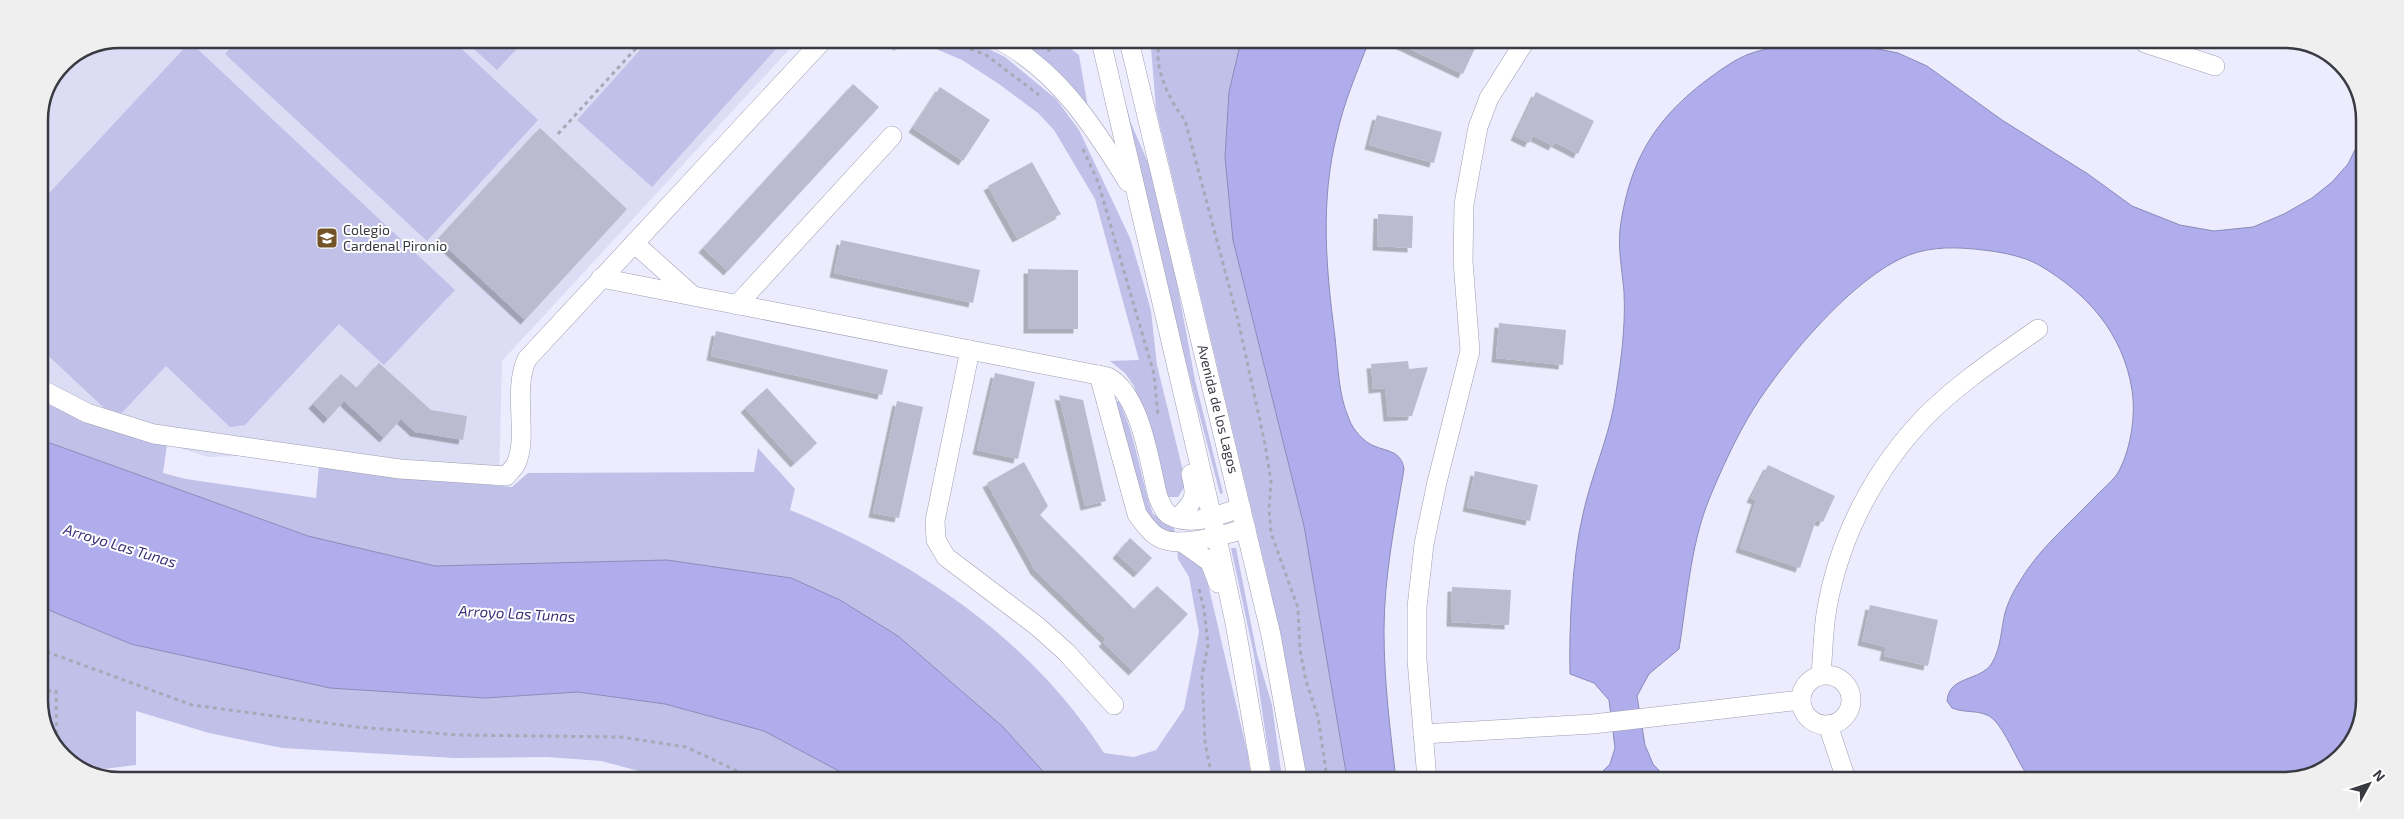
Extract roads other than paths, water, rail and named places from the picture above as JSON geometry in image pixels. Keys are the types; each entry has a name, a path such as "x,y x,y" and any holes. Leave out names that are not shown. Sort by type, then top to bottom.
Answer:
{"street":[{"path":"48,393 87,413 154,434 400,469 506,476 516,465 520,450 521,371 526,359 816,48"},
{"path":"1014,48 1048,75 1073,101 1098,133 1138,197"},
{"name":"Avenida de los Lagos","path":"1103,48 1165,308 1212,516 1235,623 1261,772"},
{"name":"Avenida de los Lagos","path":"1131,48 1271,635 1296,772"},
{"path":"1426,772 1417,660 1416,607 1424,544 1437,482 1470,351 1463,261 1464,204 1478,127 1490,98 1520,48"},
{"path":"2156,48 2215,66"},
{"path":"737,305 892,136"},
{"path":"634,243 693,296"},
{"path":"601,278 1108,377 1118,383 1127,394 1135,409 1158,497 1164,510 1171,516 1185,520 1212,516 1241,508"},
{"path":"1165,308 1167,369 1195,490 1190,504 1177,518"},
{"path":"1821,676 1827,608 1840,561 1860,508 1874,482 1901,444 1928,414 1963,384 2038,329"},
{"path":"970,350 935,521 936,540 946,557 1037,626 1066,652 1114,705"},
{"path":"1099,375 1137,514 1146,527 1158,538 1174,542 1246,530"},
{"path":"1182,542 1210,562 1218,580 1232,655 1257,751"},
{"path":"1829,675 1844,682 1851,697 1848,713 1842,719 1828,725 1812,721 1806,715 1801,700 1807,684 1821,676 1829,675"},
{"path":"1423,734 1593,724 1801,700"},
{"path":"1828,725 1844,772"}],"water":[{"path":"1239,48 1366,48 1347,99 1332,159 1328,184 1327,261 1339,379 1345,409 1359,435 1366,442 1397,455 1404,469 1391,550 1384,611 1386,686 1395,772 1346,772 1304,526 1233,240 1225,157 1229,92"},
{"path":"1873,48 1898,53 1927,66 2002,120 2088,174 2132,206 2180,225 2214,231 2253,227 2284,214 2312,198 2332,182 2348,164 2356,148 2356,709 2349,731 2328,757 2307,768 2284,772 2025,772 1999,725 1993,719 1983,713 1952,708 1947,701 1953,687 1987,669 1992,663 1999,645 2008,605 2027,570 2054,538 2118,473 2130,441 2133,400 2127,369 2111,333 2100,317 2073,288 2039,265 2019,257 1983,250 1946,248 1927,250 1909,255 1866,281 1822,321 1767,388 1741,430 1708,502 1693,556 1679,649 1649,674 1637,696 1645,745 1653,764 1660,772 1602,772 1610,764 1615,748 1609,700 1594,683 1570,674 1570,635 1572,593 1579,532 1590,487 1611,419 1618,377 1624,306 1620,231 1625,199 1631,179 1648,143 1672,111 1704,82 1728,65 1748,54 1766,49"},
{"name":"Arroyo Las Tunas","path":"48,442 308,536 435,566 667,560 791,578 840,600 898,636 1003,727 1044,772 841,772 764,731 665,704 578,692 485,698 330,688 131,644 48,610"}],"place":[{"name":"Colegio Cardenal Pironio","path":"327,238"}]}
